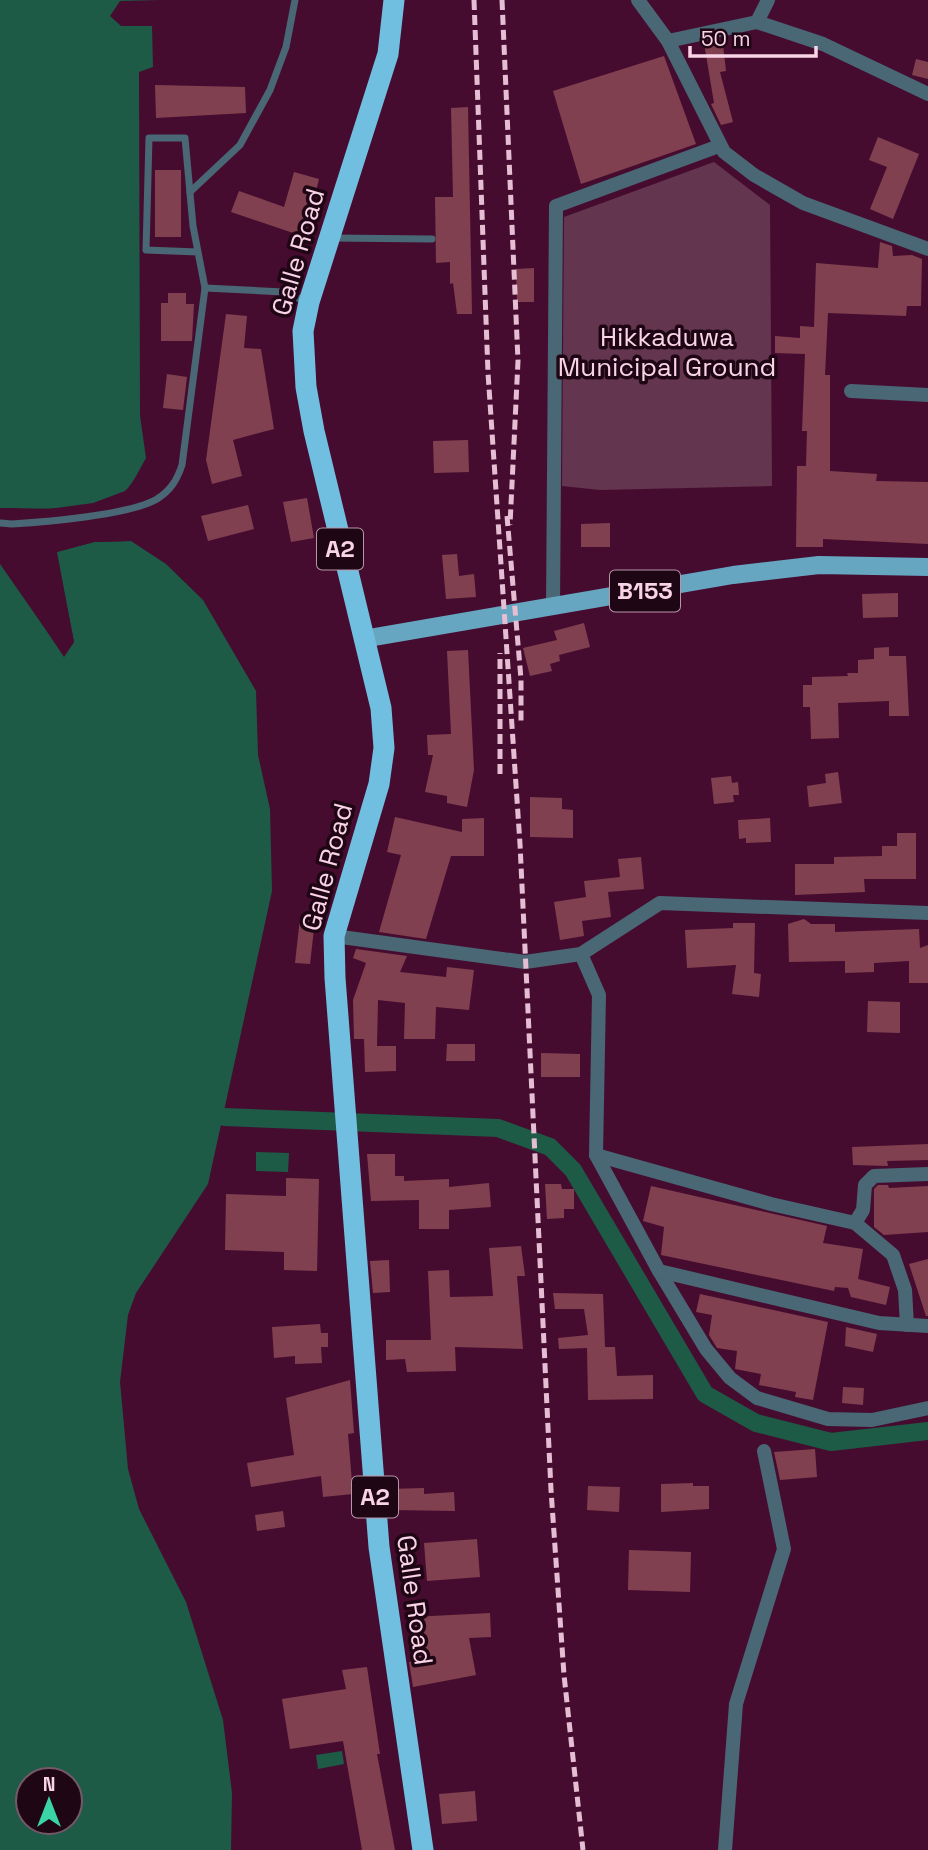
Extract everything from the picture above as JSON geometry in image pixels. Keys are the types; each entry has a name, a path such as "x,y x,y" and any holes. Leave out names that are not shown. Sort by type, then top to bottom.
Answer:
{"highway":[{"name":"Galle Road","path":"394,0 388,54 309,302 303,331 306,387 328,497 380,708 384,748 379,784 334,936 379,1547 423,1850"}],"main road":[{"name":"B153","path":"363,639 733,575 819,565 928,567"}],"street":[{"path":"638,0 668,41 719,146 754,175 803,203 928,249"},
{"path":"757,22 768,0"},
{"path":"668,41 757,22 822,44 928,94"},
{"path":"553,608 556,206 719,146"},
{"path":"851,391 928,394"},
{"path":"334,936 525,962 581,954 660,903 928,913"},
{"path":"581,954 599,995 596,1155 659,1271 706,1349 730,1378 757,1398 828,1419 872,1420 928,1408"},
{"path":"596,1155 771,1204 855,1223 892,1255 905,1290 907,1325"},
{"path":"855,1223 863,1210 865,1185 874,1176 928,1174"},
{"path":"659,1271 879,1323 928,1326"},
{"path":"725,1850 736,1704 784,1549 764,1451"}],"lane":[{"path":"190,192 240,145 270,90 286,47 295,0"},
{"path":"0,523 43,522 135,506 155,500 176,481 193,393 205,288 190,192 185,138 149,138 146,250 198,252"},
{"path":"330,239 432,239"},
{"path":"205,288 283,292 309,302"}],"green space":[{"name":"Hikkaduwa Municipal Ground","path":"714,162 770,205 772,486 600,490 562,486 564,217"}],"shaded area":[{"path":"0,0 160,0 120,1 110,16 121,26 152,26 153,67 139,72 140,416 146,458 125,491 114,498 83,506 47,509 0,508"},
{"path":"131,541 166,564 203,600 256,691 258,755 270,809 272,891 208,1184 136,1293 128,1315 120,1382 128,1469 139,1509 186,1602 223,1720 232,1793 231,1850 0,1850 0,564 64,656 74,642 56,552 94,542"},
{"path":"256,1152 289,1153 288,1172 256,1171"},
{"path":"342,1751 344,1764 318,1769 316,1755"}],"pier":[{"path":"125,491 125,495 94,507 50,513 0,511 0,508 49,509 93,503"},
{"path":"93,538 131,538 131,541 94,542 57,552 74,642 64,657 0,560 64,651 71,641 53,551"}],"building":[{"path":"712,41 713,46 723,45 726,71 720,72 733,122 721,125 711,104 714,103 704,43"},
{"path":"664,56 696,144 581,184 553,91"},
{"path":"916,59 928,62 928,79 912,75"},
{"path":"155,85 245,87 246,113 156,118"},
{"path":"468,107 472,314 457,314 453,283 450,284 450,262 436,263 435,197 453,197 451,108"},
{"path":"878,137 919,154 893,219 870,209 887,167 869,160"},
{"path":"155,170 181,170 181,237 155,237"},
{"path":"294,172 319,179 305,237 231,212 239,191 284,207"},
{"path":"880,242 892,246 893,256 912,255 922,259 921,306 907,306 906,316 828,313 825,375 830,375 830,471 877,474 876,481 928,482 928,544 823,539 823,547 796,547 797,466 806,466 807,431 802,431 805,354 775,353 775,336 800,338 800,326 814,327 816,263 878,268"},
{"path":"534,268 534,302 517,302 516,269"},
{"path":"168,293 186,293 186,304 194,304 192,341 161,341 161,303 168,303"},
{"path":"226,314 247,316 244,348 261,349 274,429 233,440 242,476 212,484 206,460"},
{"path":"167,374 187,377 183,410 163,408"},
{"path":"468,440 469,472 434,473 433,441"},
{"path":"307,498 314,538 291,542 283,502"},
{"path":"248,505 254,529 208,541 201,516"},
{"path":"610,523 610,547 581,547 581,524"},
{"path":"457,554 459,576 474,574 476,597 446,599 442,555"},
{"path":"898,593 898,617 863,618 862,594"},
{"path":"584,623 590,647 559,655 560,661 550,664 552,671 530,676 523,648 557,640 554,631"},
{"path":"889,647 889,656 906,656 909,716 889,716 889,701 838,703 839,738 811,739 810,707 803,707 803,685 812,685 812,677 848,676 847,673 858,673 858,660 874,659 874,648"},
{"path":"468,650 474,770 467,807 447,803 447,796 425,792 433,755 428,755 427,735 451,734 447,651"},
{"path":"838,772 842,803 809,807 807,786 826,783 825,774"},
{"path":"731,776 732,783 738,782 739,795 733,795 734,802 714,804 711,778"},
{"path":"530,797 562,798 562,809 573,810 573,838 530,837"},
{"path":"395,817 462,832 462,819 484,818 484,856 451,856 426,939 379,932 401,855 387,852"},
{"path":"770,818 771,842 746,843 746,838 739,839 738,820"},
{"path":"897,833 916,833 916,879 864,879 865,892 795,895 795,864 834,864 834,857 882,856 882,846 897,846"},
{"path":"641,857 644,889 608,892 611,917 582,921 584,936 560,940 554,902 586,897 584,881 620,877 618,859"},
{"path":"300,918 315,920 310,964 295,963"},
{"path":"804,919 811,924 835,924 835,932 919,929 920,948 928,945 928,983 909,983 909,961 874,963 874,972 845,973 845,961 789,962 788,924"},
{"path":"733,923 755,923 754,973 761,974 759,997 732,994 736,965 687,968 685,930 733,928"},
{"path":"356,949 407,956 400,972 446,977 447,967 474,970 469,1010 436,1007 435,1039 404,1039 405,1003 378,1000 377,1046 396,1046 396,1071 365,1072 364,1039 354,1039 353,1000 366,963 353,958"},
{"path":"868,1001 900,1002 900,1033 867,1032"},
{"path":"447,1044 475,1044 475,1061 446,1061"},
{"path":"541,1053 580,1054 580,1077 541,1077"},
{"path":"928,1144 928,1160 887,1161 888,1166 853,1165 852,1147"},
{"path":"367,1154 395,1154 395,1176 404,1176 404,1181 449,1179 449,1187 489,1183 491,1207 449,1210 449,1229 419,1229 419,1200 371,1201"},
{"path":"286,1178 319,1179 317,1271 284,1270 284,1252 225,1250 226,1194 286,1196"},
{"path":"545,1184 561,1184 562,1189 574,1189 574,1209 564,1209 564,1218 547,1219"},
{"path":"878,1185 888,1185 889,1188 928,1186 928,1232 884,1235 874,1227 874,1189"},
{"path":"651,1186 827,1226 823,1243 863,1249 858,1279 890,1287 886,1305 851,1297 848,1288 835,1287 834,1291 661,1255 664,1227 643,1221"},
{"path":"521,1246 525,1276 517,1276 523,1349 455,1347 456,1371 407,1372 405,1359 386,1360 386,1340 431,1340 428,1271 449,1270 450,1297 493,1296 489,1248"},
{"path":"928,1259 928,1316 926,1316 909,1264"},
{"path":"389,1260 390,1292 373,1293 370,1261"},
{"path":"553,1293 603,1294 605,1347 615,1347 617,1376 653,1375 653,1399 588,1400 587,1348 559,1349 558,1338 588,1335 584,1309 555,1309"},
{"path":"700,1294 828,1322 813,1400 795,1397 796,1392 759,1385 761,1374 735,1369 737,1351 717,1348 709,1335 712,1315 696,1312"},
{"path":"320,1324 321,1333 328,1333 328,1347 321,1347 322,1363 295,1364 295,1356 274,1358 272,1327"},
{"path":"846,1327 877,1334 873,1352 845,1346"},
{"path":"350,1380 354,1433 348,1434 353,1494 323,1497 321,1476 251,1487 247,1463 294,1455 286,1398"},
{"path":"843,1387 864,1388 863,1405 842,1403"},
{"path":"815,1449 817,1477 780,1480 774,1452"},
{"path":"693,1483 693,1486 709,1486 709,1509 661,1512 661,1484"},
{"path":"588,1486 620,1487 619,1512 587,1510"},
{"path":"424,1488 424,1494 454,1492 455,1511 390,1510 389,1489"},
{"path":"283,1511 285,1527 257,1531 255,1515"},
{"path":"477,1539 480,1577 427,1581 424,1543"},
{"path":"629,1550 691,1552 690,1592 628,1590"},
{"path":"490,1613 491,1637 469,1638 476,1675 413,1687 409,1662 414,1661 412,1617"},
{"path":"367,1667 380,1754 377,1754 395,1850 362,1850 343,1741 290,1749 282,1699 346,1689 342,1670"},
{"path":"475,1791 477,1821 442,1824 439,1794"}],"waterway":[{"path":"224,1117 498,1128 550,1147 573,1170 705,1394 756,1423 831,1442 928,1431"}],"railway":[{"path":"474,0 488,373 520,844 551,1490 564,1675 583,1850"},
{"path":"502,0 518,361 510,525"},
{"path":"507,516 521,679 521,725"},
{"path":"500,653 500,774"}]}
